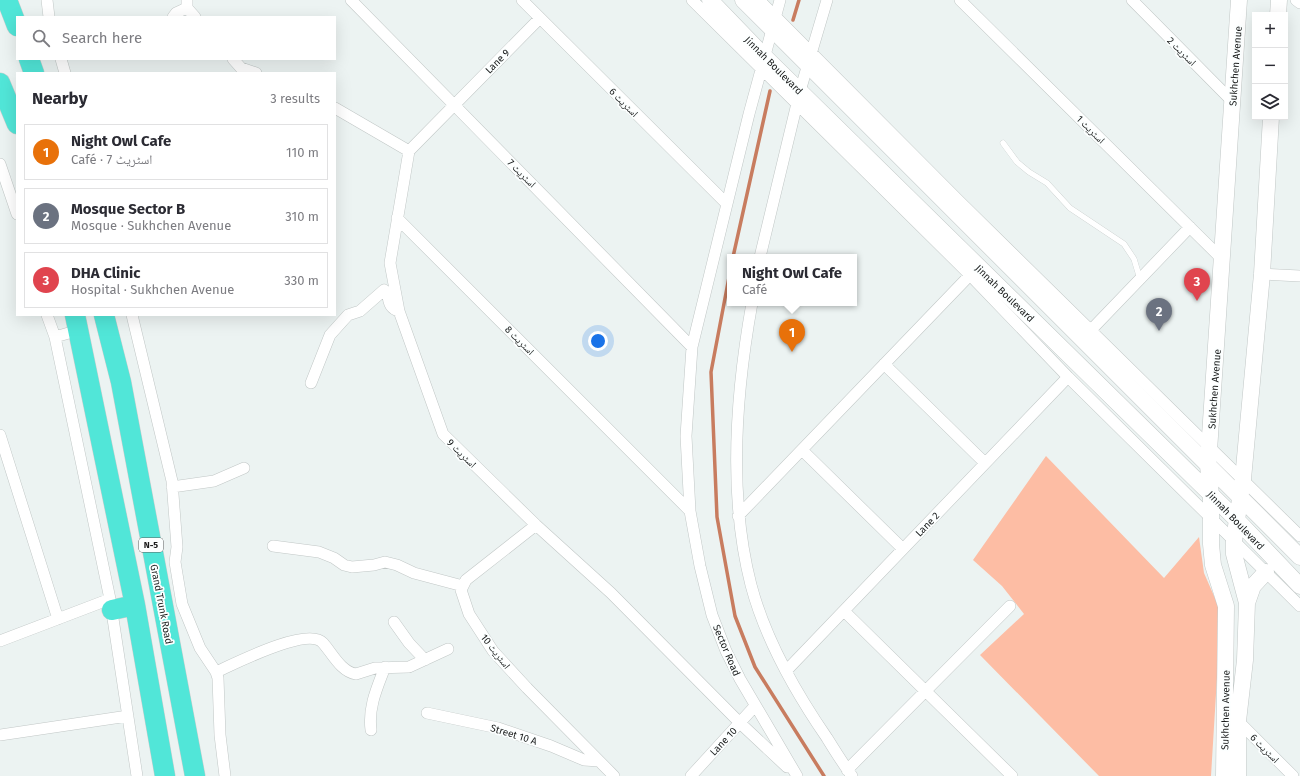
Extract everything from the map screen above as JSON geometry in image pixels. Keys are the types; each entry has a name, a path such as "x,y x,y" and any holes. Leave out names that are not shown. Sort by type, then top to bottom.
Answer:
{"highway":[{"path":"7,0 16,23"},
{"path":"29,60 34,72"},
{"path":"0,83 16,122"},
{"name":"Grand Trunk Road","path":"104,316 121,382 195,776"},
{"name":"N-5","path":"77,323 135,605 165,776"},
{"path":"111,604 135,605"}],"street":[{"path":"47,0 49,16"},
{"name":"اسٹریٹ 7","path":"351,0 692,347"},
{"name":"اسٹریٹ 6","path":"522,0 727,204"},
{"path":"692,0 763,63"},
{"name":"Jinnah Boulevard","path":"710,0 763,63 1105,401 1211,494 1300,586"},
{"name":"Jinnah Boulevard","path":"743,0 774,23 810,58 1129,376 1208,466 1300,557"},
{"path":"760,0 774,23"},
{"name":"Sector Road","path":"780,0 727,204 692,347 686,436 690,511 700,566 712,615 726,651 754,706 796,776"},
{"path":"761,254 799,98 827,0"},
{"name":"اسٹریٹ 1","path":"960,0 1222,259"},
{"name":"اسٹریٹ 2","path":"1132,0 1232,101"},
{"name":"Sukhchen Avenue","path":"1224,776 1226,606 1213,565 1210,544 1211,494 1208,466 1239,0"},
{"path":"1278,12 1279,0"},
{"path":"1296,0 1300,3"},
{"path":"174,16 187,4 195,16"},
{"name":"Lane 9","path":"454,105 540,18"},
{"path":"810,58 964,205 1091,330 1129,376 1210,448 1300,536"},
{"path":"61,60 65,72"},
{"path":"235,60 241,68 253,72"},
{"path":"799,98 1068,377 1105,401 1210,517 1300,606"},
{"path":"397,218 408,152 454,105"},
{"path":"336,109 408,152"},
{"name":"Sukhchen Avenue","path":"1238,776 1238,721 1245,660 1247,603 1234,554 1234,540 1239,497 1243,479 1262,274 1271,120"},
{"path":"0,164 16,211"},
{"name":"اسٹریٹ 9","path":"397,218 390,263 398,311 443,434 536,525 611,593 740,723 796,776"},
{"name":"اسٹریٹ 8","path":"397,218 690,511"},
{"path":"1091,330 1190,227"},
{"path":"1262,274 1300,276"},
{"path":"738,516 970,275"},
{"path":"311,383 330,335 348,315 360,311 384,290 388,293 389,304 394,310 398,311"},
{"path":"752,306 740,380 738,432 738,516 751,585 786,671 809,712 849,773 925,691 1010,606"},
{"path":"48,316 55,337 111,604 137,776"},
{"path":"132,316 148,377 172,487 177,547 175,562 182,604 200,648 216,672 225,776"},
{"path":"55,337 77,323"},
{"path":"884,364 985,463"},
{"name":"Lane 2","path":"786,671 1068,377"},
{"path":"0,435 58,619"},
{"path":"802,450 903,549"},
{"path":"172,487 214,481 244,468"},
{"path":"273,546 319,552 334,558 344,565 352,567 374,565 385,562 397,565 414,573 463,586 466,580 536,525"},
{"path":"154,560 175,562"},
{"path":"1247,603 1253,586 1266,572"},
{"name":"اسٹریٹ 10","path":"463,586 461,590 469,614 494,651 527,688 614,776"},
{"path":"0,641 58,619 111,604"},
{"path":"844,611 1012,776"},
{"path":"394,622 409,643 425,660"},
{"path":"216,672 268,648 298,640 317,639 322,642 340,664 353,674 385,667 409,667 448,649"},
{"path":"371,730 370,716 372,703 385,667"},
{"name":"Lane 10","path":"691,776 754,706"},
{"name":"Street 10 A","path":"427,713 498,728 551,746 584,760 599,761"},
{"path":"0,736 128,716"},
{"name":"اسٹریٹ 6","path":"1238,721 1293,776"}],"lane":[{"path":"1003,143 1017,162 1029,172 1047,183 1070,208 1124,244 1134,259 1140,280"}],"shaded area":[{"path":"1046,456 1164,578 1199,537 1204,573 1221,612 1211,776 1099,776 980,655 1024,614 1002,586 973,560"}],"waterway":[{"path":"793,20 799,0"},
{"path":"734,254 770,91"},
{"path":"727,288 711,372 717,517 735,616 755,667 824,776"}],"place":[{"name":"DHA Clinic","path":"1197,301"},
{"name":"Mosque Sector B","path":"1159,331"},
{"name":"Night Owl Cafe","path":"792,352"}]}
